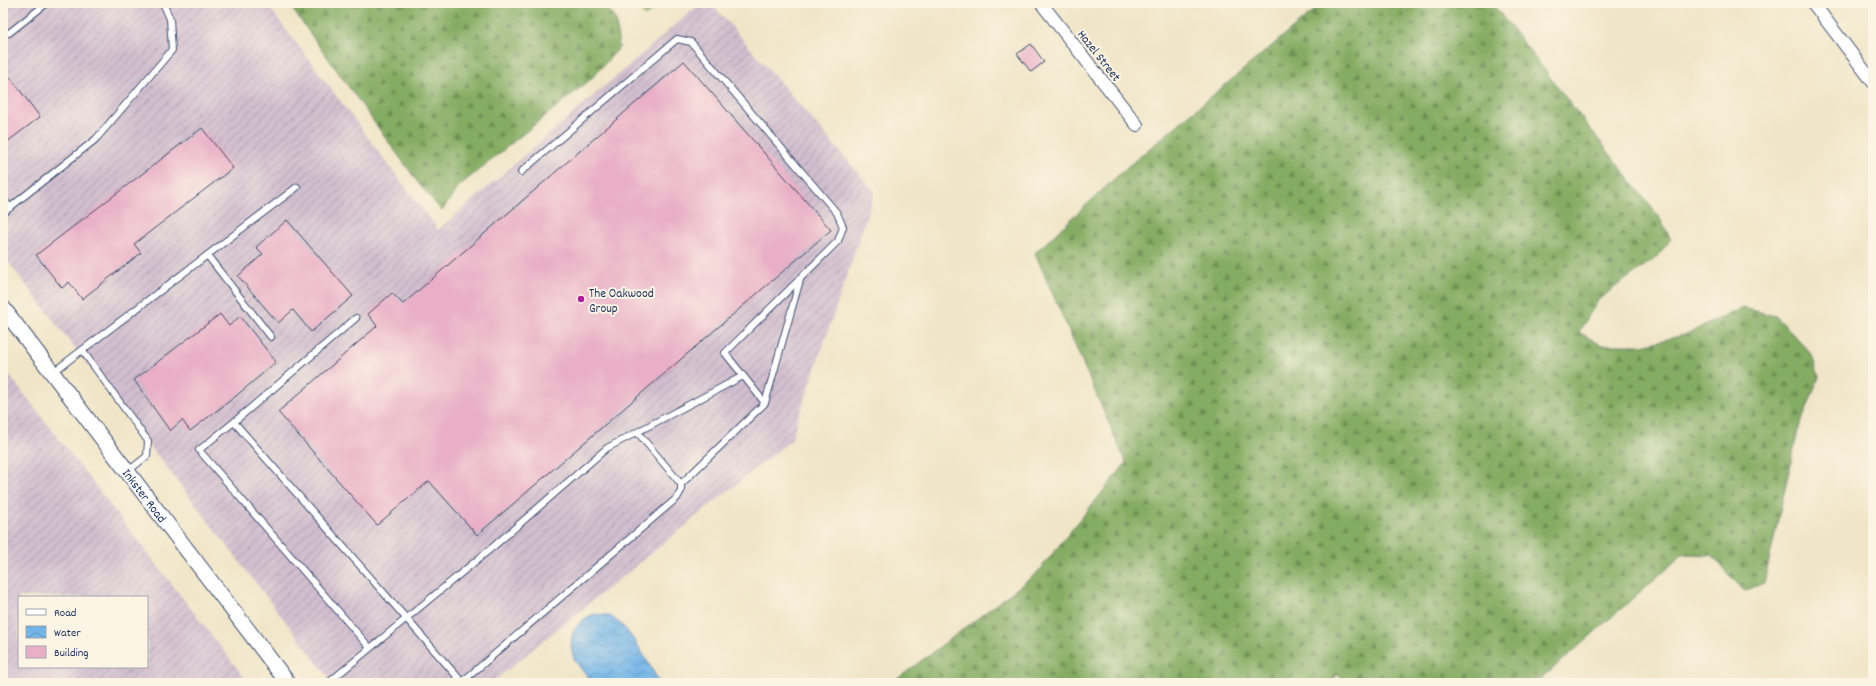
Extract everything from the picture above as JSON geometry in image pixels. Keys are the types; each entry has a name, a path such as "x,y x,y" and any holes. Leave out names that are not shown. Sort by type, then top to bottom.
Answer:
{"street":[{"name":"Hazel Street","path":"1041,3 1137,125"},
{"path":"1813,3 1873,82"},
{"name":"Inkster Road","path":"3,308 288,683"}],"lane":[{"path":"9,33 47,3"},
{"path":"3,213 96,139 172,50 170,19 163,3"},
{"path":"521,172 677,39 691,42 837,213 843,227 838,241 725,353 765,403"},
{"path":"52,373 297,187"},
{"path":"3,198 10,208"},
{"path":"207,255 272,337"},
{"path":"681,484 765,403 800,280"},
{"path":"356,318 199,450 370,648"},
{"path":"82,350 148,441 147,456 127,472"},
{"path":"328,683 494,546 607,448 744,376"},
{"path":"234,422 462,682 677,498 681,491 681,484 638,432"}],"shaded area":[{"path":"3,3 266,3 438,230 701,3 711,3 875,192 791,440 491,683 333,683 3,255"},
{"path":"3,367 247,681 248,683 3,683"}],"green space":[{"path":"288,3 605,3 616,21 619,48 591,79 459,186 442,211 419,184"},
{"path":"632,3 663,3 645,16"},
{"path":"1323,3 1492,3 1659,217 1671,239 1658,256 1599,299 1579,332 1601,345 1642,345 1684,335 1742,308 1776,316 1812,355 1819,377 1798,431 1764,583 1744,591 1712,555 1683,554 1537,683 1354,683 1337,675 1330,683 892,683 1036,574 1126,463 1035,253 1126,168"}],"water":[{"path":"595,614 607,615 615,619 623,626 637,645 660,683 593,683 580,668 574,658 571,644 577,625"}],"building":[{"path":"1031,44 1044,62 1031,72 1017,54"},
{"name":"The Oakwood Group","path":"684,61 831,230 477,535 429,481 377,525 278,412 377,326 368,314 392,293 403,304"},
{"path":"10,77 40,117 3,145 3,82"},
{"path":"202,128 233,168 134,244 141,253 82,299 69,282 62,288 36,255"},
{"path":"287,220 353,296 311,332 293,310 278,323 238,276 263,254 256,247"},
{"path":"220,314 229,326 240,316 276,362 236,396 190,431 182,420 170,431 134,380"}],"place":[{"name":"The Oakwood Group","path":"581,299"}]}
